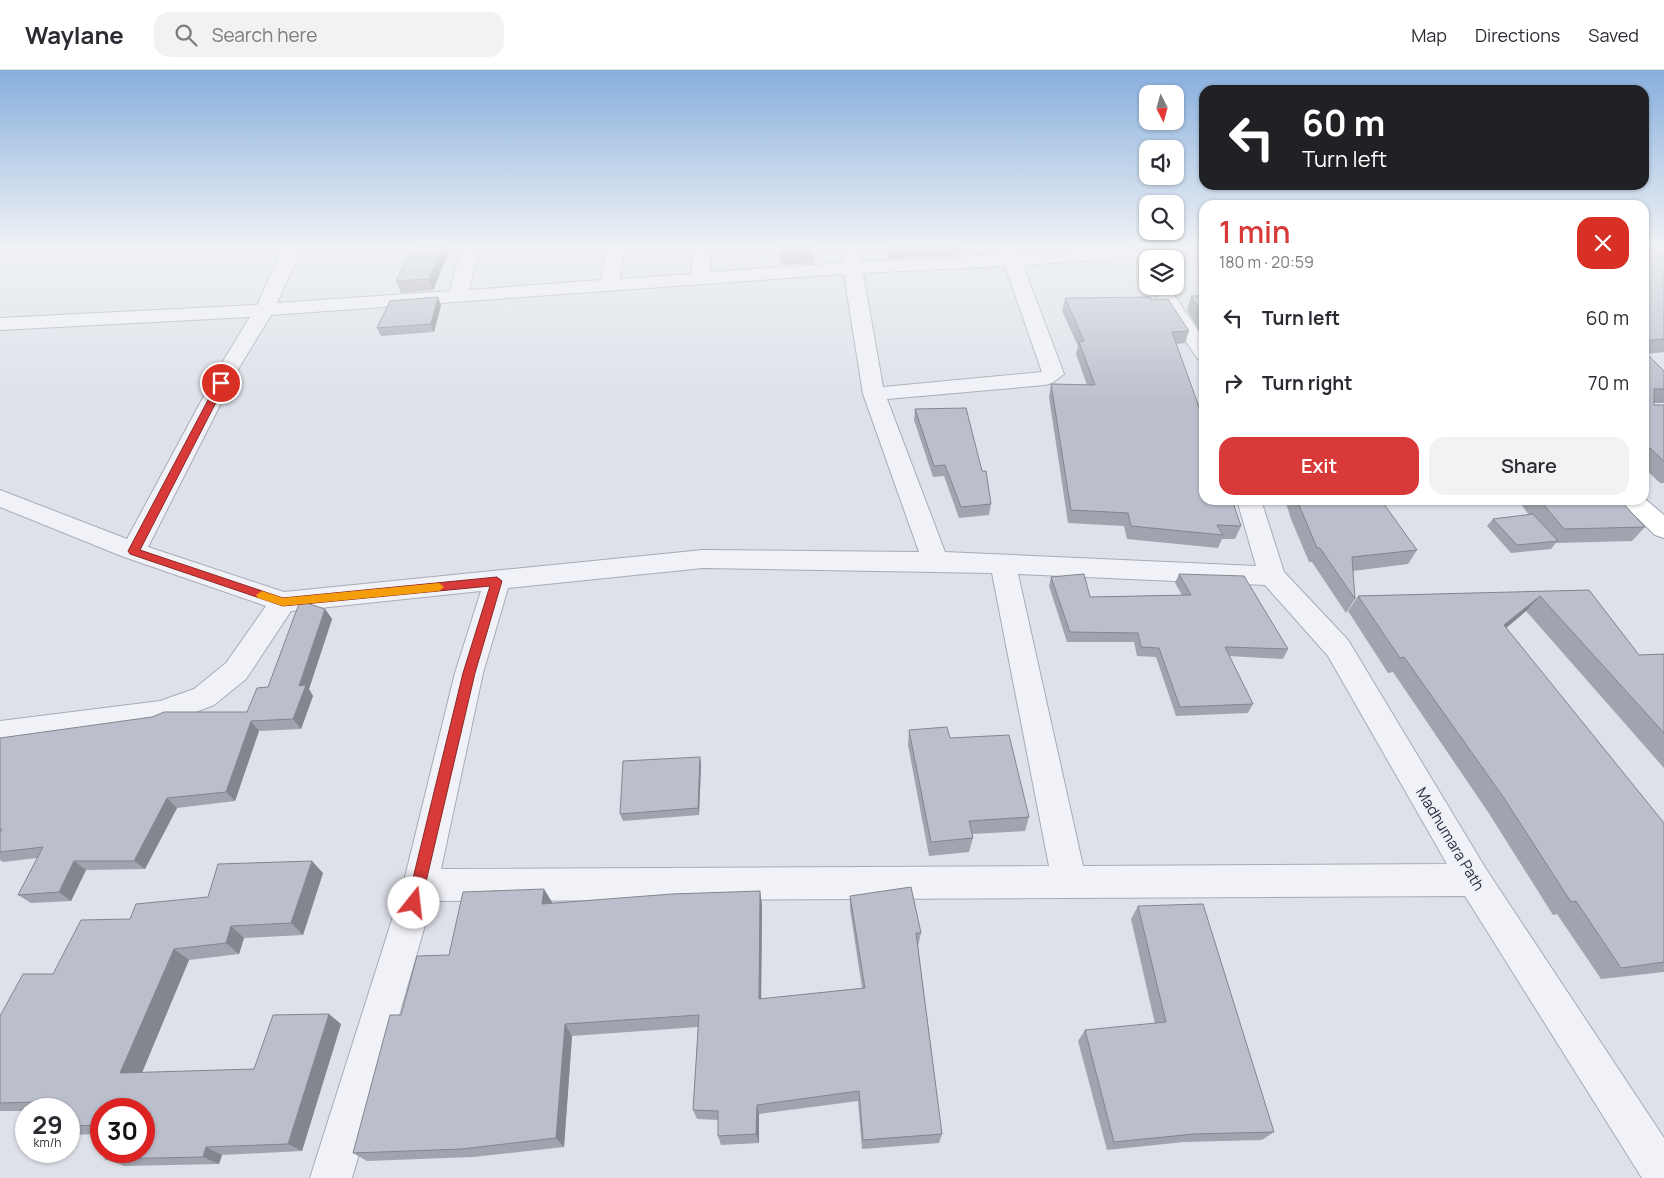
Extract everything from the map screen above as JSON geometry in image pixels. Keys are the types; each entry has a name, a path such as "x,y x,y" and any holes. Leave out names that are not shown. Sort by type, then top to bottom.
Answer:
{"main road":[{"path":"1637,505 1664,529"}],"street":[{"path":"133,551 230,366 269,299"},
{"path":"0,324 264,310 410,299"},
{"path":"857,299 874,394 935,561"},
{"path":"874,394 1019,382 1045,379 1053,374 1025,299"},
{"path":"1167,299 1199,347"},
{"path":"0,498 133,551 283,602 703,558 935,561 1272,576"},
{"name":"Madhumara Path","path":"1250,505 1272,576 1338,648 1474,880 1664,1175"},
{"path":"1003,565 1069,882"},
{"path":"330,1178 420,885 469,673 497,581"},
{"path":"0,734 45,726 161,713 204,697 236,671 283,602"},
{"path":"420,885 1474,880"}],"building":[{"path":"438,299 431,324 377,328 390,301"},
{"path":"1065,299 1168,299 1189,331 1172,332 1199,407 1199,505 1234,505 1241,526 1217,525 1223,535 1131,526 1128,513 1071,510 1051,384 1095,385 1079,342 1084,341"},
{"path":"1193,299 1199,299 1199,309"},
{"path":"1649,299 1664,299 1664,339 1649,340"},
{"path":"1649,356 1664,371 1664,389 1654,389 1654,405 1664,405 1664,461 1650,448"},
{"path":"966,408 982,471 986,471 991,504 961,507 945,465 934,466 915,409"},
{"path":"1299,505 1385,505 1417,550 1352,557 1355,599 1320,548 1317,548"},
{"path":"1544,505 1625,505 1645,527 1564,529"},
{"path":"1533,514 1558,541 1517,545 1493,519"},
{"path":"1084,574 1090,597 1191,595 1179,574 1244,576 1288,649 1225,647 1253,704 1180,707 1159,648 1141,647 1138,633 1070,632 1051,577"},
{"path":"1589,590 1639,655 1664,654 1664,733 1540,596 1504,625 1664,823 1664,962 1621,968 1576,901 1571,902 1504,798 1404,657 1400,658 1358,596"},
{"path":"300,601 325,609 299,686 306,685 293,719 251,721 226,792 167,798 134,861 74,861 59,892 18,895 43,847 0,852 0,833 2,829 0,829 0,738 152,717 164,712 247,712 257,688 268,687"},
{"path":"947,727 950,738 1009,735 1029,817 969,821 973,838 931,842 909,730"},
{"path":"700,757 698,808 620,814 623,761"},
{"path":"312,861 291,923 231,926 226,943 174,949 120,1073 254,1069 273,1015 329,1014 288,1144 206,1147 203,1157 155,1158 155,1098 90,1098 90,1125 80,1126 80,1098 15,1098 15,1103 0,1103 0,1016 23,974 53,974 81,920 130,919 136,904 208,897 218,864"},
{"path":"911,887 921,933 916,933 942,1134 863,1140 859,1091 757,1105 756,1134 718,1136 718,1111 693,1110 699,1015 565,1024 556,1138 462,1149 353,1153 390,1015 401,1015 417,956 449,955 463,892 544,889 542,904 672,894 760,891 759,999 865,988 850,896"},
{"path":"1203,904 1274,1132 1194,1134 1114,1142 1085,1030 1166,1022 1138,906"}],"slow traffic":[{"path":"262,595 283,602 439,587"}],"route":[{"path":"221,383 133,551 283,602 497,581 469,673 420,885 414,903"}]}
